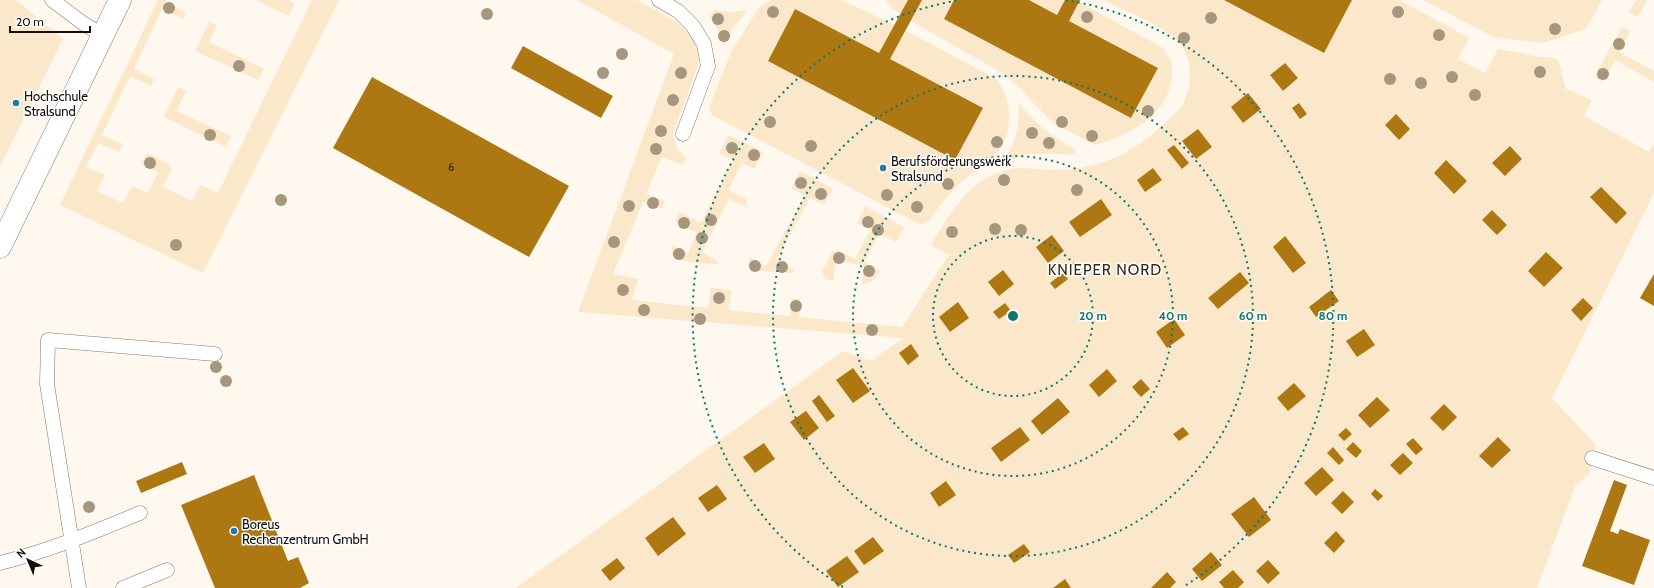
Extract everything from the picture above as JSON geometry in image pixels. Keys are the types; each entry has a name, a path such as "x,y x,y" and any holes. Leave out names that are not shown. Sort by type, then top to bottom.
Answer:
{"street":[{"path":"0,247 120,0"}],"lane":[{"path":"52,0 84,24 103,35"},
{"path":"659,0 678,11 693,26 704,44 708,66 683,134"},
{"path":"79,588 47,384 48,340 215,354"},
{"path":"1592,458 1654,478"},
{"path":"0,563 71,541 140,512"},
{"path":"123,588 167,570"}],"shaded area":[{"name":"Hochschule Stralsund","path":"0,0 16,0 63,39 0,166"},
{"path":"158,0 166,0 166,2 186,12 183,19 162,9 134,69 154,79 151,86 130,76 102,135 123,144 119,152 98,143 86,167 105,175 97,191 123,203 132,186 148,193 158,172 141,164 147,153 167,163 172,169 163,187 192,201 200,185 218,193 312,0 339,0 203,273 60,205"},
{"path":"256,0 289,0 295,3 289,16"},
{"path":"577,0 637,0 678,23 689,33 695,43 699,57 697,68 673,134 677,148 686,158 683,165 662,157 646,194 665,201 662,209 643,202 613,274 638,279 632,300 708,308 711,288 731,290 729,310 790,316 792,298 800,299 799,317 902,327 949,255 931,245 952,212 968,192 977,184 988,177 1006,170 1019,168 1051,170 1081,168 1112,159 1143,142 1161,127 1184,102 1189,86 1190,70 1183,48 1169,34 1158,27 1104,0 1224,0 1324,53 1352,0 1399,0 1469,38 1458,59 1485,73 1498,49 1540,57 1550,57 1558,60 1566,89 1592,100 1584,116 1649,152 1654,144 1654,193 1552,398 1595,444 1589,474 1575,486 1537,588 516,588 843,351 871,361 903,338 578,312 674,54"},
{"path":"772,0 841,0 895,25 879,53 795,9 768,61 955,160 983,108 890,59 906,31 995,78 1006,96 1009,117 1008,128 1001,148 990,160 958,185 930,219 924,224 917,223 712,115 709,107 732,50 759,8"},
{"path":"885,0 908,0 901,14 893,9"},
{"path":"922,0 954,0 944,19 1131,118 1158,68 1069,21 1079,2 1163,48 1171,61 1172,66 1171,83 1167,95 1161,106 1142,124 1131,131 1095,145 1055,124 1004,74 911,21"},
{"path":"1029,0 1065,0 1057,15"},
{"path":"1423,0 1602,0 1586,29 1543,43 1494,37"},
{"path":"1636,0 1647,0 1638,17 1629,12"},
{"path":"715,10 730,12 747,10 733,28 724,46 718,30 709,16"},
{"path":"209,22 217,25 209,42 264,69 258,80 195,51"},
{"path":"1622,27 1630,31 1619,52 1654,71 1654,82 1615,60 1602,82 1594,77"},
{"path":"178,87 186,91 177,111 231,136 226,147 164,117"},
{"path":"1018,102 1044,129 1076,150 1074,154 1027,154 1004,162 1017,133"},
{"path":"729,135 763,152 754,169 742,163 728,190 746,199 748,208 729,199 702,252 719,262 717,264 696,263 681,260 672,252 672,245 688,253 697,233 675,221 680,212 701,223 733,160 719,153"},
{"path":"800,171 833,189 824,205 810,198 776,260 795,270 793,273 751,270 748,265 750,258 766,266 805,196 791,188"},
{"path":"865,206 904,227 896,242 879,234 864,262 880,271 871,282 862,284 864,265 836,261 833,281 827,279 822,271 832,252 837,250 855,259 871,230 857,223"}],"building":[{"path":"908,0 922,0 890,59 983,108 955,160 768,61 795,9 879,53"},
{"path":"954,0 1029,0 1057,15 1065,0 1080,0 1069,21 1158,68 1131,118 944,19"},
{"path":"1224,0 1352,0 1324,53"},
{"path":"523,46 613,96 601,118 511,68"},
{"path":"1285,63 1298,78 1283,91 1270,75"},
{"path":"372,77 569,186 529,257 333,148"},
{"path":"1248,93 1261,109 1243,123 1231,107"},
{"path":"1299,103 1307,114 1300,119 1292,108"},
{"path":"1396,114 1410,129 1399,140 1385,125"},
{"path":"1198,129 1212,147 1196,159 1182,141"},
{"path":"1174,145 1189,163 1182,169 1167,150"},
{"path":"1510,146 1522,159 1505,176 1492,163"},
{"path":"1446,160 1467,181 1454,194 1434,173"},
{"path":"1153,168 1162,180 1145,192 1137,180"},
{"path":"1601,187 1627,213 1616,224 1590,197"},
{"path":"1101,199 1112,215 1080,237 1069,222"},
{"path":"1492,210 1507,225 1497,235 1482,220"},
{"path":"1052,235 1064,251 1048,263 1036,247"},
{"path":"1285,236 1306,263 1293,273 1273,247"},
{"path":"1546,252 1563,268 1544,287 1528,271"},
{"path":"1003,270 1014,284 999,296 988,282"},
{"path":"1240,272 1249,283 1218,309 1208,298"},
{"path":"1063,273 1068,279 1055,289 1050,283"},
{"path":"1654,274 1654,306 1640,298"},
{"path":"1331,290 1339,301 1316,317 1309,307"},
{"path":"1583,298 1593,308 1581,321 1571,310"},
{"path":"958,302 969,318 950,332 939,317"},
{"path":"1005,303 1011,311 999,319 993,312"},
{"path":"1174,319 1185,335 1167,348 1156,332"},
{"path":"1364,329 1375,345 1357,357 1346,341"},
{"path":"911,344 919,356 908,365 899,353"},
{"path":"853,368 870,391 853,403 836,380"},
{"path":"1107,369 1117,381 1099,397 1089,385"},
{"path":"1141,379 1150,389 1141,397 1132,387"},
{"path":"1294,383 1306,396 1288,411 1277,398"},
{"path":"819,395 835,416 827,422 812,401"},
{"path":"1377,397 1390,410 1370,428 1358,415"},
{"path":"1058,398 1070,412 1042,435 1031,421"},
{"path":"1444,404 1457,417 1443,431 1430,418"},
{"path":"806,411 819,428 804,440 790,422"},
{"path":"1020,427 1030,440 1001,462 991,448"},
{"path":"1183,427 1189,434 1179,441 1173,434"},
{"path":"1346,428 1352,434 1344,441 1338,435"},
{"path":"1498,437 1511,450 1492,468 1479,456"},
{"path":"1413,438 1423,449 1416,455 1406,444"},
{"path":"1353,442 1362,451 1356,458 1346,449"},
{"path":"764,443 775,459 755,473 743,457"},
{"path":"1333,447 1344,460 1339,465 1327,453"},
{"path":"1403,453 1413,463 1400,475 1390,465"},
{"path":"182,462 187,474 141,493 136,481"},
{"path":"1322,467 1334,480 1316,496 1304,483"},
{"name":"Boreus Rechenzentrum GmbH","path":"254,475 288,561 298,557 309,583 300,588 215,588 181,505"},
{"path":"1614,480 1627,485 1610,531 1618,534 1620,529 1650,540 1634,585 1582,566"},
{"path":"946,481 956,495 939,507 930,493"},
{"path":"717,485 727,499 708,512 698,498"},
{"path":"1375,489 1383,496 1378,501 1371,494"},
{"path":"1343,491 1354,502 1342,514 1331,503"},
{"path":"1254,497 1271,520 1249,537 1231,514"},
{"path":"673,517 686,534 658,556 645,538"},
{"path":"1336,531 1345,541 1334,553 1324,543"},
{"path":"873,537 884,551 864,565 854,551"},
{"path":"1024,544 1030,552 1014,563 1008,555"},
{"path":"1211,552 1222,565 1202,581 1192,569"},
{"path":"847,556 859,572 838,587 826,571"},
{"path":"617,558 625,568 610,581 601,570"},
{"path":"1268,560 1280,573 1268,584 1256,571"},
{"path":"1233,570 1244,582 1238,588 1224,588 1219,582"},
{"path":"1167,572 1176,582 1170,588 1151,588"},
{"path":"1065,579 1071,588 1053,588"}],"place":[{"name":"Hochschule Stralsund","path":"16,103"},
{"name":"Berufsförderungswerk Stralsund","path":"883,168"},
{"name":"Boreus Rechenzentrum GmbH","path":"234,531"}],"district":[{"name":"KNIEPER NORD","path":"1105,270"}]}
